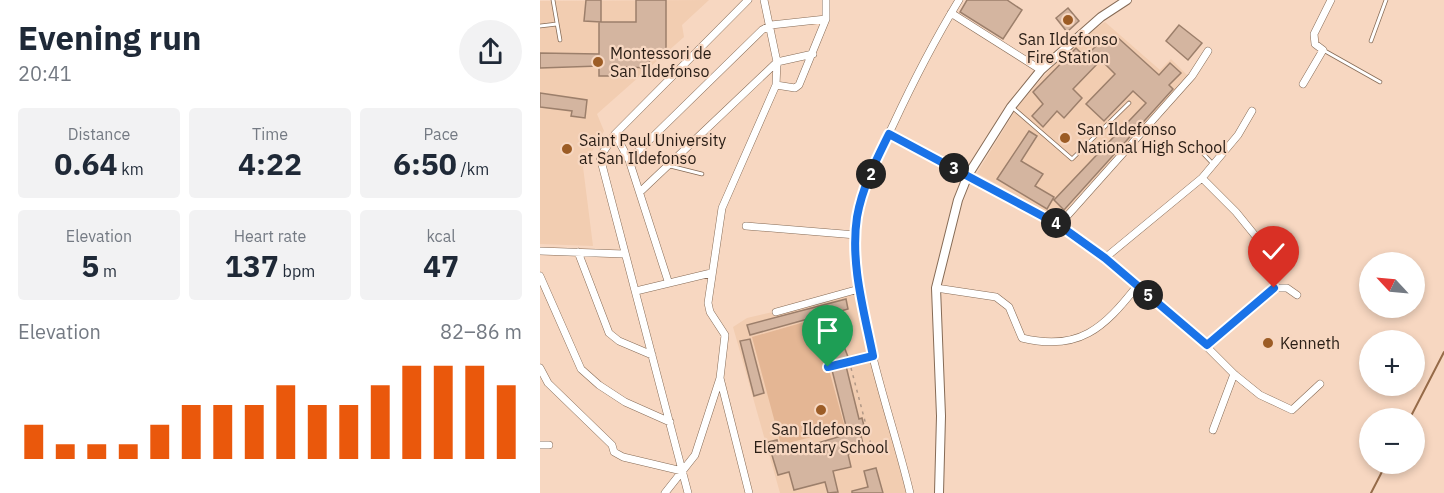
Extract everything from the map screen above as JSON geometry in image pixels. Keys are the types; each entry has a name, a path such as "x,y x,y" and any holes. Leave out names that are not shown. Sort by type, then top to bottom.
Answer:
{"street":[{"path":"688,493 600,157 615,134 748,0"},
{"path":"665,493 695,454 720,378 725,335 710,312 708,303 722,208 776,85 777,62 764,0"},
{"path":"776,85 795,88 799,85 826,19 826,0"},
{"path":"910,493 873,356 860,289 856,234 866,186 923,61 959,0"},
{"path":"939,493 941,416 936,288 958,200 968,175 1011,107 1041,70 1101,17 1127,0"},
{"path":"1303,84 1323,50 1315,44 1314,34 1331,0"},
{"path":"951,13 1041,70"},
{"path":"629,160 762,30 771,25 826,19"},
{"path":"1059,225 1192,76 1208,51"},
{"path":"640,192 777,62 813,54"},
{"path":"1105,258 1202,178 1238,135 1252,111"},
{"path":"615,134 629,160 668,282"},
{"path":"889,134 1059,225 1105,258 1207,345 1234,374 1260,395 1292,410 1320,384"},
{"path":"1202,178 1236,212 1271,255"},
{"path":"746,226 856,234"},
{"path":"540,251 624,254"},
{"path":"578,252 609,333 619,341 652,355"},
{"path":"636,291 711,273"},
{"path":"540,276 581,369 599,385 625,402 670,422"},
{"path":"936,288 996,297 1009,306 1022,338 1066,341 1089,335 1122,305 1137,286"},
{"path":"1207,345 1274,288 1287,288 1297,296"},
{"path":"776,312 860,289"},
{"path":"725,335 732,330"},
{"path":"540,368 548,383 612,445 614,452 623,457 682,471"},
{"path":"1213,430 1234,374"},
{"path":"720,378 749,493"},
{"path":"540,446 549,445"}],"lane":[{"path":"553,0 560,40"},
{"path":"1371,40 1386,0"},
{"path":"540,26 557,24"},
{"path":"1323,50 1380,82"},
{"path":"1011,107 1072,159 1129,103"},
{"path":"1197,147 1214,165"},
{"path":"668,165 702,174"},
{"path":"828,367 873,356"}],"path":[{"path":"849,362 872,448"}],"shaded area":[{"name":"Montessori de San Ildefonso","path":"709,0 682,25 684,37 597,114 604,131 583,167 593,246 540,244 540,1"},
{"name":"San Ildefonso National High School","path":"1105,22 1160,70 1171,59 1188,76 1058,219 977,173 1020,103 1073,44"},
{"name":"San Ildefonso Elementary School","path":"854,293 906,493 780,493 733,327 747,318"},
{"path":"815,319 845,428 781,445 752,337"}],"building":[{"path":"586,0 601,0 601,22 584,21"},
{"path":"636,0 666,0 666,53 650,53 649,68 626,67 626,76 599,76 599,66 540,68 540,53 599,54 599,22 636,22"},
{"path":"967,0 1007,0 1022,10 1003,39 960,12"},
{"name":"San Ildefonso Fire Station","path":"1068,8 1079,21 1067,32 1056,18"},
{"path":"1179,25 1202,43 1188,60 1166,41"},
{"path":"1116,36 1159,75 1170,63 1181,73 1169,85 1173,89 1064,210 1054,200 1146,103 1133,91 1104,121 1086,104 1115,74 1101,60 1073,89 1082,98 1064,118 1057,111 1043,127 1032,116 1043,104 1033,92 1076,48 1085,57 1101,41 1106,46"},
{"path":"540,93 587,100 585,118 571,116 572,111 540,107"},
{"path":"1029,131 1037,136 1021,161 1043,174 1035,186 1054,197 1047,209 997,179"},
{"path":"846,299 848,309 837,312 841,327 837,328 848,357 844,359 827,363 815,317 750,335 747,325"},
{"path":"750,339 764,393 754,396 740,341"},
{"path":"846,366 859,419 862,418 865,430 860,431 864,449 848,454 851,467 833,471 838,492 828,493 825,482 794,490 789,472 778,475 768,442 777,440 781,454 848,434 832,370"},
{"path":"876,468 883,493 852,493 852,491 868,487 864,471"}],"waterway":[{"path":"1415,408 1444,352"},
{"path":"1371,493 1381,474"}],"place":[{"name":"San Ildefonso Fire Station","path":"1068,20"},
{"name":"Montessori de San Ildefonso","path":"598,62"},
{"name":"San Ildefonso National High School","path":"1065,138"},
{"name":"Saint Paul University at San Ildefonso","path":"567,149"},
{"name":"Kenneth","path":"1268,343"},
{"name":"San Ildefonso Elementary School","path":"821,410"}],"route":[{"path":"828,367 873,356 860,289 856,234 858,215 866,186 889,134 1059,225 1105,258 1207,345 1274,288"}]}
